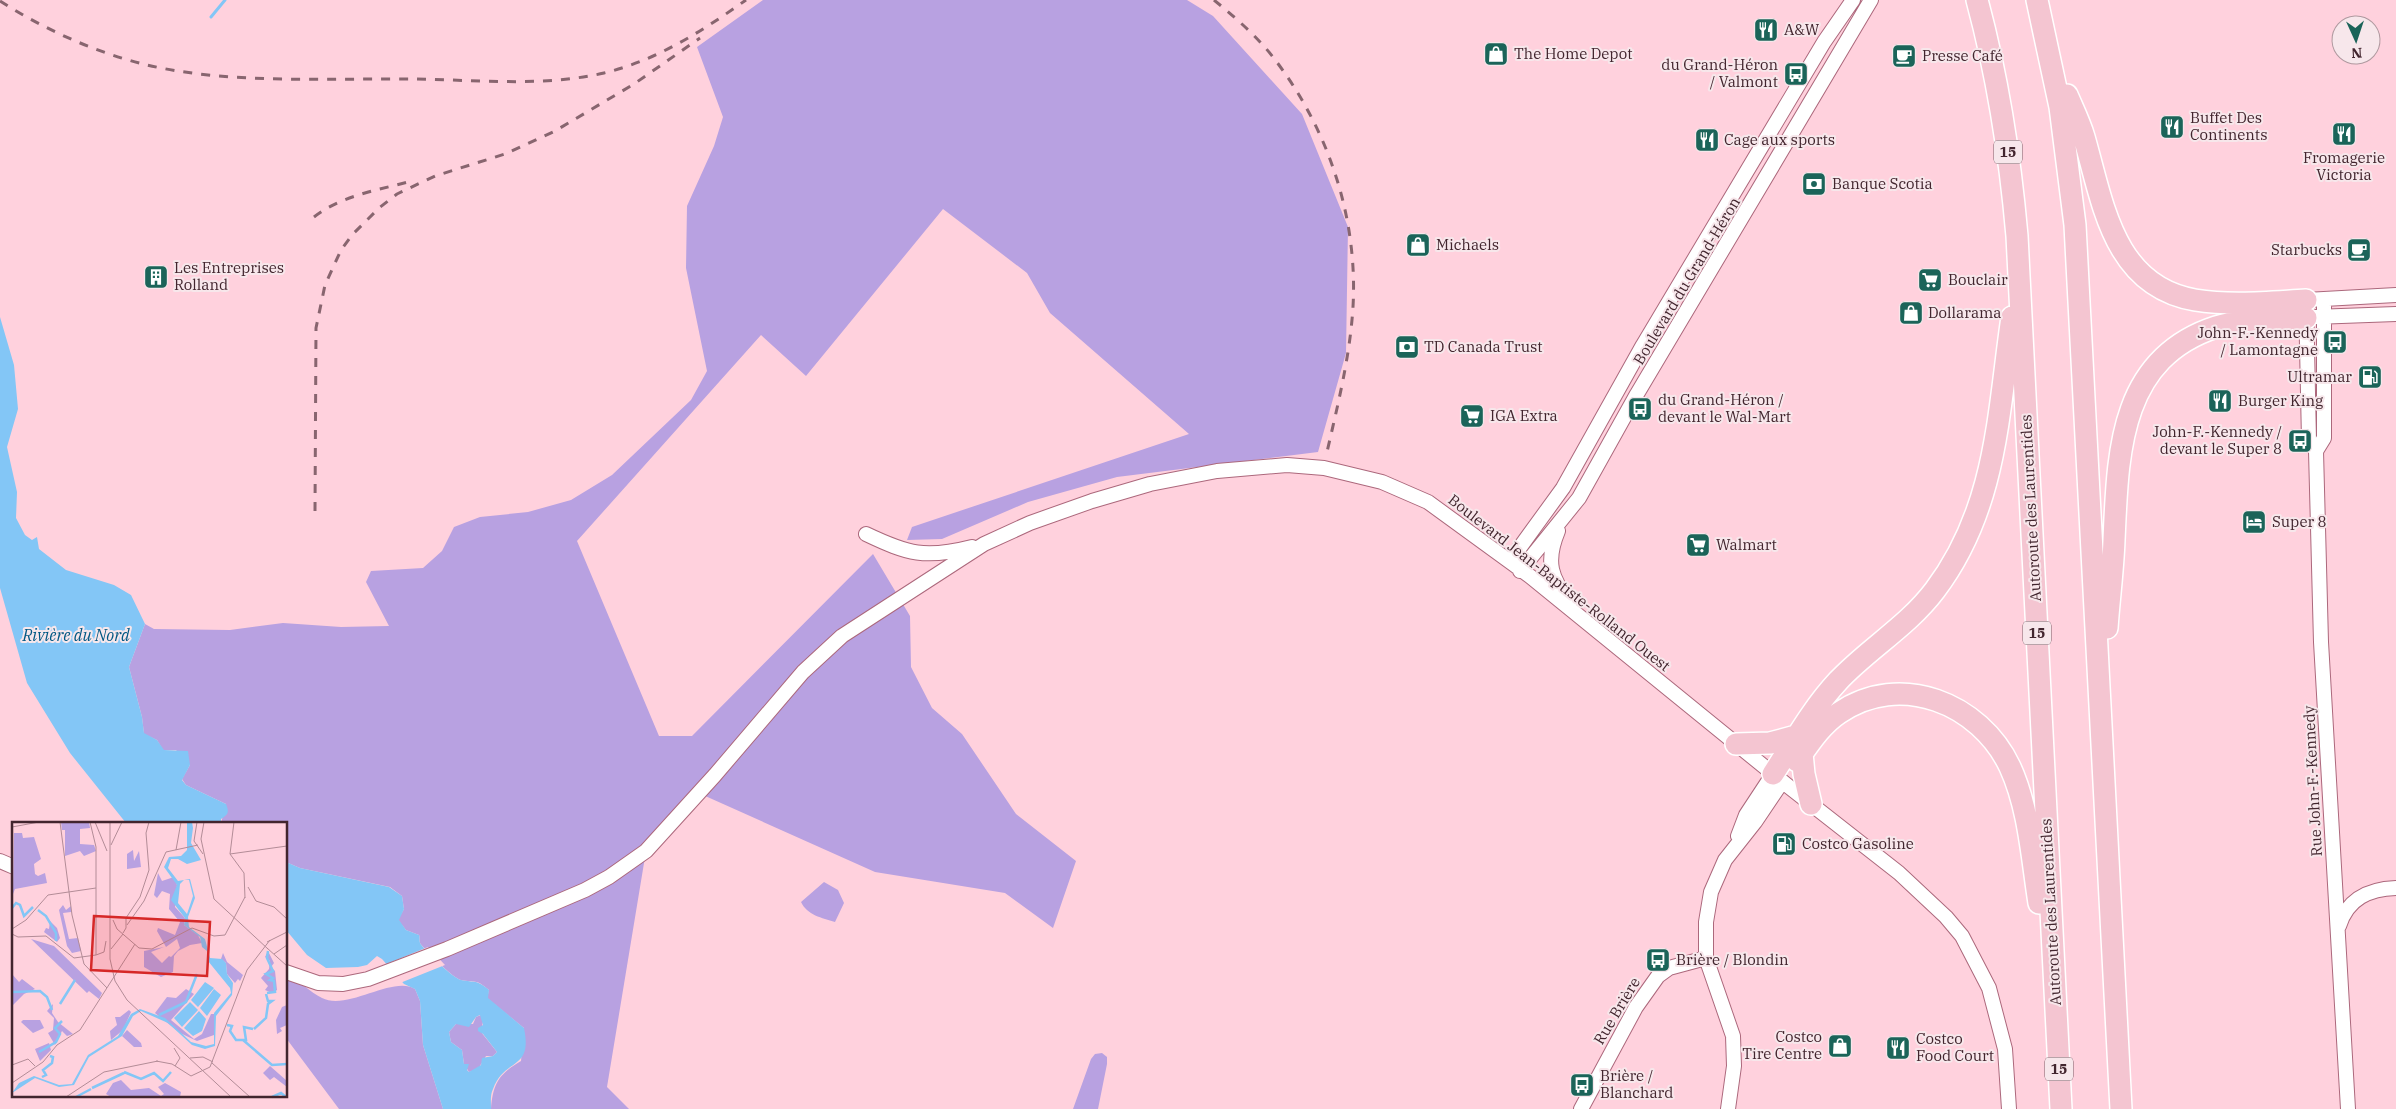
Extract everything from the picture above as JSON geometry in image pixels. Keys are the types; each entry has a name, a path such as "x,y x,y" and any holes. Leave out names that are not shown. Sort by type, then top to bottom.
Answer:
{"highway":[{"name":"Autoroute des Laurentides","path":"1977,0 1990,50 2004,126 2014,198 2061,1109"},
{"path":"2037,0 2048,44 2065,136 2075,225 2121,1109"},
{"path":"2048,44 2084,137 2108,221 2119,245 2139,271 2161,286 2194,299 2315,308"},
{"path":"1777,778 1838,681 1928,599 1949,569 1965,541 1985,489 1996,443 2019,267"},
{"path":"2100,713 2119,459 2127,418 2140,387 2152,371 2170,354 2189,340 2208,330 2315,308"},
{"path":"1736,744 1770,743 1799,745 1816,734 1837,714 1865,700 1890,695 1922,696 1941,700 1963,711 1985,729 2006,760 2020,796 2055,999"},
{"path":"1799,745 1811,804"}],"street":[{"name":"Boulevard du Grand-Héron","path":"1510,561 1563,488 1643,345 1824,42 1853,0"},
{"name":"Boulevard du Grand-Héron","path":"1520,571 1579,498 1637,394 1754,200 1871,0"},
{"path":"2315,308 2396,295"},
{"path":"2315,308 2396,314"},
{"name":"Rue John-F.-Kennedy","path":"2315,308 2309,440 2316,451 2321,642 2348,1109"},
{"name":"Boulevard Jean-Baptiste-Rolland Ouest","path":"288,973 318,983 342,984 385,973 447,949 585,890 646,851 716,775 803,672 842,636 984,544 1030,523 1092,501 1150,484 1217,471 1287,465 1345,471 1382,482 1428,502 1510,561 1777,778 1899,873 1946,917 1962,936 1989,988 2005,1049 2009,1109"},
{"path":"1562,521 1551,553 1552,575 1577,616"},
{"path":"866,534 904,552 930,554 984,544"},
{"path":"1728,1109 1734,1066 1733,1036 1706,958 1706,922 1711,892 1724,860 1735,844 1755,822 1777,778"},
{"path":"0,861 12,866"},
{"path":"2338,929 2349,906 2359,896 2371,891 2396,888"},
{"name":"Rue Brière","path":"1581,1109 1636,1007 1658,976 1670,968 1706,958"}],"shaded area":[{"path":"763,0 1187,0 1213,16 1302,114 1348,227 1346,353 1318,452 1117,477 1028,502 942,539 907,540 912,527 1189,434 1050,313 1027,273 943,209 806,376 761,335 577,541 659,736 692,736 873,554 910,616 911,667 932,708 962,734 1016,814 1076,861 1053,928 1005,893 875,872 703,795 646,851 607,1087 629,1109 491,1109 493,1092 498,1080 507,1070 521,1061 524,1028 487,998 489,990 478,982 461,980 452,975 420,943 419,935 406,930 398,920 404,909 402,896 390,887 300,868 288,863 288,822 221,822 226,804 186,785 182,779 190,765 176,750 163,750 157,740 144,734 142,717 129,667 145,624 154,629 230,630 283,623 341,627 389,626 366,582 371,571 423,568 442,551 454,527 480,517 528,512 571,500 612,475 691,400 707,371 686,268 687,206 714,146 723,117 697,47"},
{"path":"824,882 838,890 844,903 835,922 811,913 801,902"},
{"path":"288,973 318,996 333,1001 357,997 395,986 406,986 415,989 420,1001 423,1045 443,1109 339,1109 288,1041"},
{"path":"481,1015 483,1021 481,1032 497,1052 493,1056 486,1056 478,1069 469,1072 464,1064 462,1050 451,1042 449,1032 456,1024 473,1024 476,1017"},
{"path":"1102,1053 1107,1057 1107,1064 1098,1109 1073,1109 1091,1059 1095,1054"}],"water":[{"name":"Rivière du Nord","path":"0,317 14,365 18,409 7,447 17,492 16,518 25,535 32,540 37,537 39,549 66,570 114,585 131,595 145,624 129,667 142,717 144,733 157,740 164,750 188,751 190,765 182,780 186,785 226,804 228,813 221,819 221,822 125,822 70,753 27,683 0,588"},
{"path":"288,863 300,868 389,887 402,896 404,909 399,920 406,930 419,935 422,946 452,975 461,980 478,983 489,990 488,998 524,1028 525,1051 521,1058 498,1079 491,1094 491,1109 443,1109 423,1045 420,1001 415,989 404,984 382,959 377,956 367,965 358,967 326,968 307,955 288,932","holes":["480,1015 483,1025 478,1028 478,1031 483,1034 497,1052 493,1056 482,1058 481,1065 469,1072 467,1070 469,1064 464,1064 462,1050 451,1042 449,1032 456,1024 469,1027 476,1017"]}],"pier":[{"path":"428,947 445,965 400,983 384,965"}],"waterway":[{"path":"211,17 225,0"}],"railway":[{"path":"0,1 51,30 87,46 124,59 176,71 244,78 417,79 511,82 581,77 624,67 679,43 713,23 746,0"},
{"path":"1214,0 1262,44 1295,88 1325,146 1345,209 1351,241 1353,307 1346,362 1327,452"},
{"path":"315,511 316,328 325,285 341,250 352,235 379,208 397,194 435,176 505,154 555,131 634,84 700,38"},
{"path":"314,217 336,203 349,198 412,181"}],"place":[{"name":"A&W","path":"1766,30"},
{"name":"The Home Depot","path":"1496,54"},
{"name":"Presse Café","path":"1904,56"},
{"name":"du Grand-Héron / Valmont","path":"1796,74"},
{"name":"Buffet Des Continents","path":"2172,127"},
{"name":"Fromagerie Victoria","path":"2344,134"},
{"name":"Cage aux sports","path":"1707,140"},
{"name":"Banque Scotia","path":"1814,184"},
{"name":"Michaels","path":"1418,245"},
{"name":"Starbucks","path":"2359,250"},
{"name":"Les Entreprises Rolland","path":"156,277"},
{"name":"Bouclair","path":"1930,280"},
{"name":"Dollarama","path":"1911,313"},
{"name":"John-F.-Kennedy / Lamontagne","path":"2335,342"},
{"name":"TD Canada Trust","path":"1407,347"},
{"name":"Ultramar","path":"2370,377"},
{"name":"Burger King","path":"2220,401"},
{"name":"du Grand-Héron / devant le Wal-Mart","path":"1640,409"},
{"name":"IGA Extra","path":"1472,416"},
{"name":"John-F.-Kennedy / devant le Super 8","path":"2300,441"},
{"name":"Super 8","path":"2254,522"},
{"name":"Walmart","path":"1698,545"},
{"name":"Costco Gasoline","path":"1784,844"},
{"name":"Brière / Blondin","path":"1658,960"},
{"name":"Costco Tire Centre","path":"1840,1046"},
{"name":"Costco Food Court","path":"1898,1048"},
{"name":"Brière / Blanchard","path":"1582,1085"}]}
